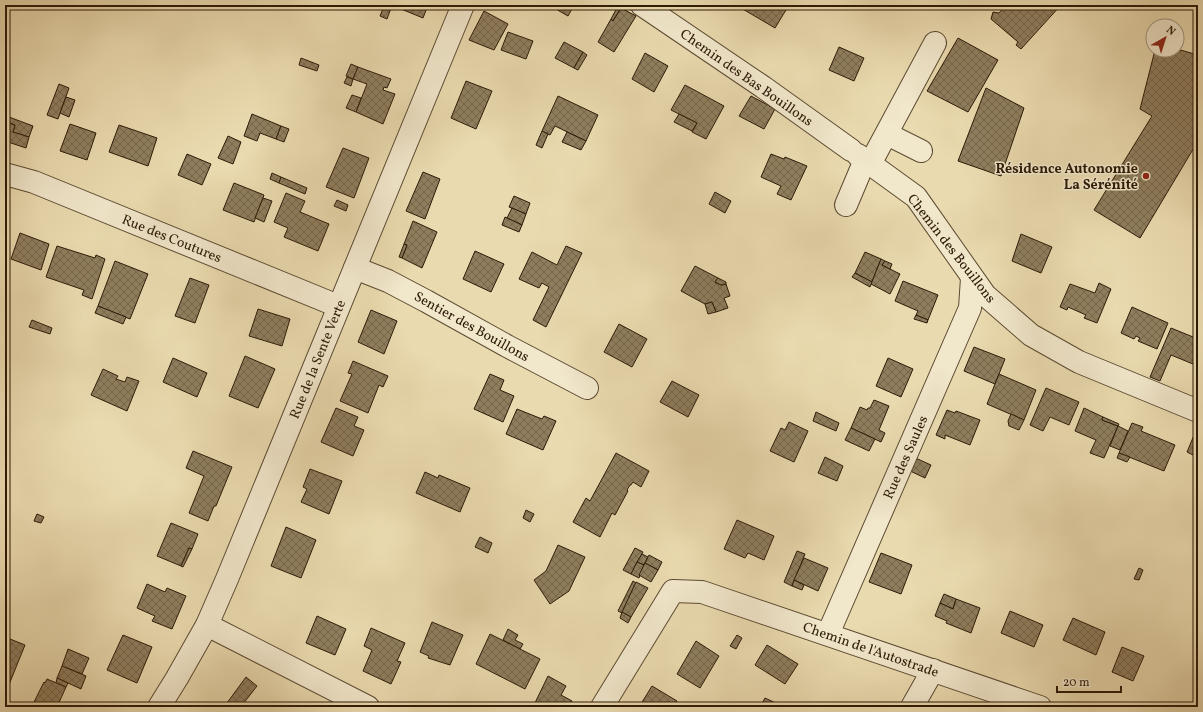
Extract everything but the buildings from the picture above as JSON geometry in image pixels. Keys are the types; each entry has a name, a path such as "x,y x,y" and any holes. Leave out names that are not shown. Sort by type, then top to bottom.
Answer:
{"street":[{"name":"Rue de la Sente Verte","path":"159,707 207,625 227,579 463,5"},
{"name":"Chemin des Bas Bouillons","path":"642,5 763,87 861,157"},
{"path":"846,205 861,157 887,134 935,43"},
{"path":"887,134 920,151"},
{"name":"Chemin des Bouillons","path":"861,157 916,197 937,229 985,295 1031,335 1079,362 1198,411"},
{"name":"Rue des Coutures","path":"5,174 34,182 338,306"},
{"name":"Sentier des Bouillons","path":"355,268 388,281 420,297 507,346 587,388"},
{"name":"Rue des Saules","path":"828,634 970,308 972,278"},
{"name":"Chemin de l'Autostrade","path":"602,707 673,591 702,592 1040,707"},
{"path":"207,625 368,707"},
{"path":"912,707 933,670"}],"place":[{"name":"Résidence Autonomie La Sérénité","path":"1146,176"}]}
